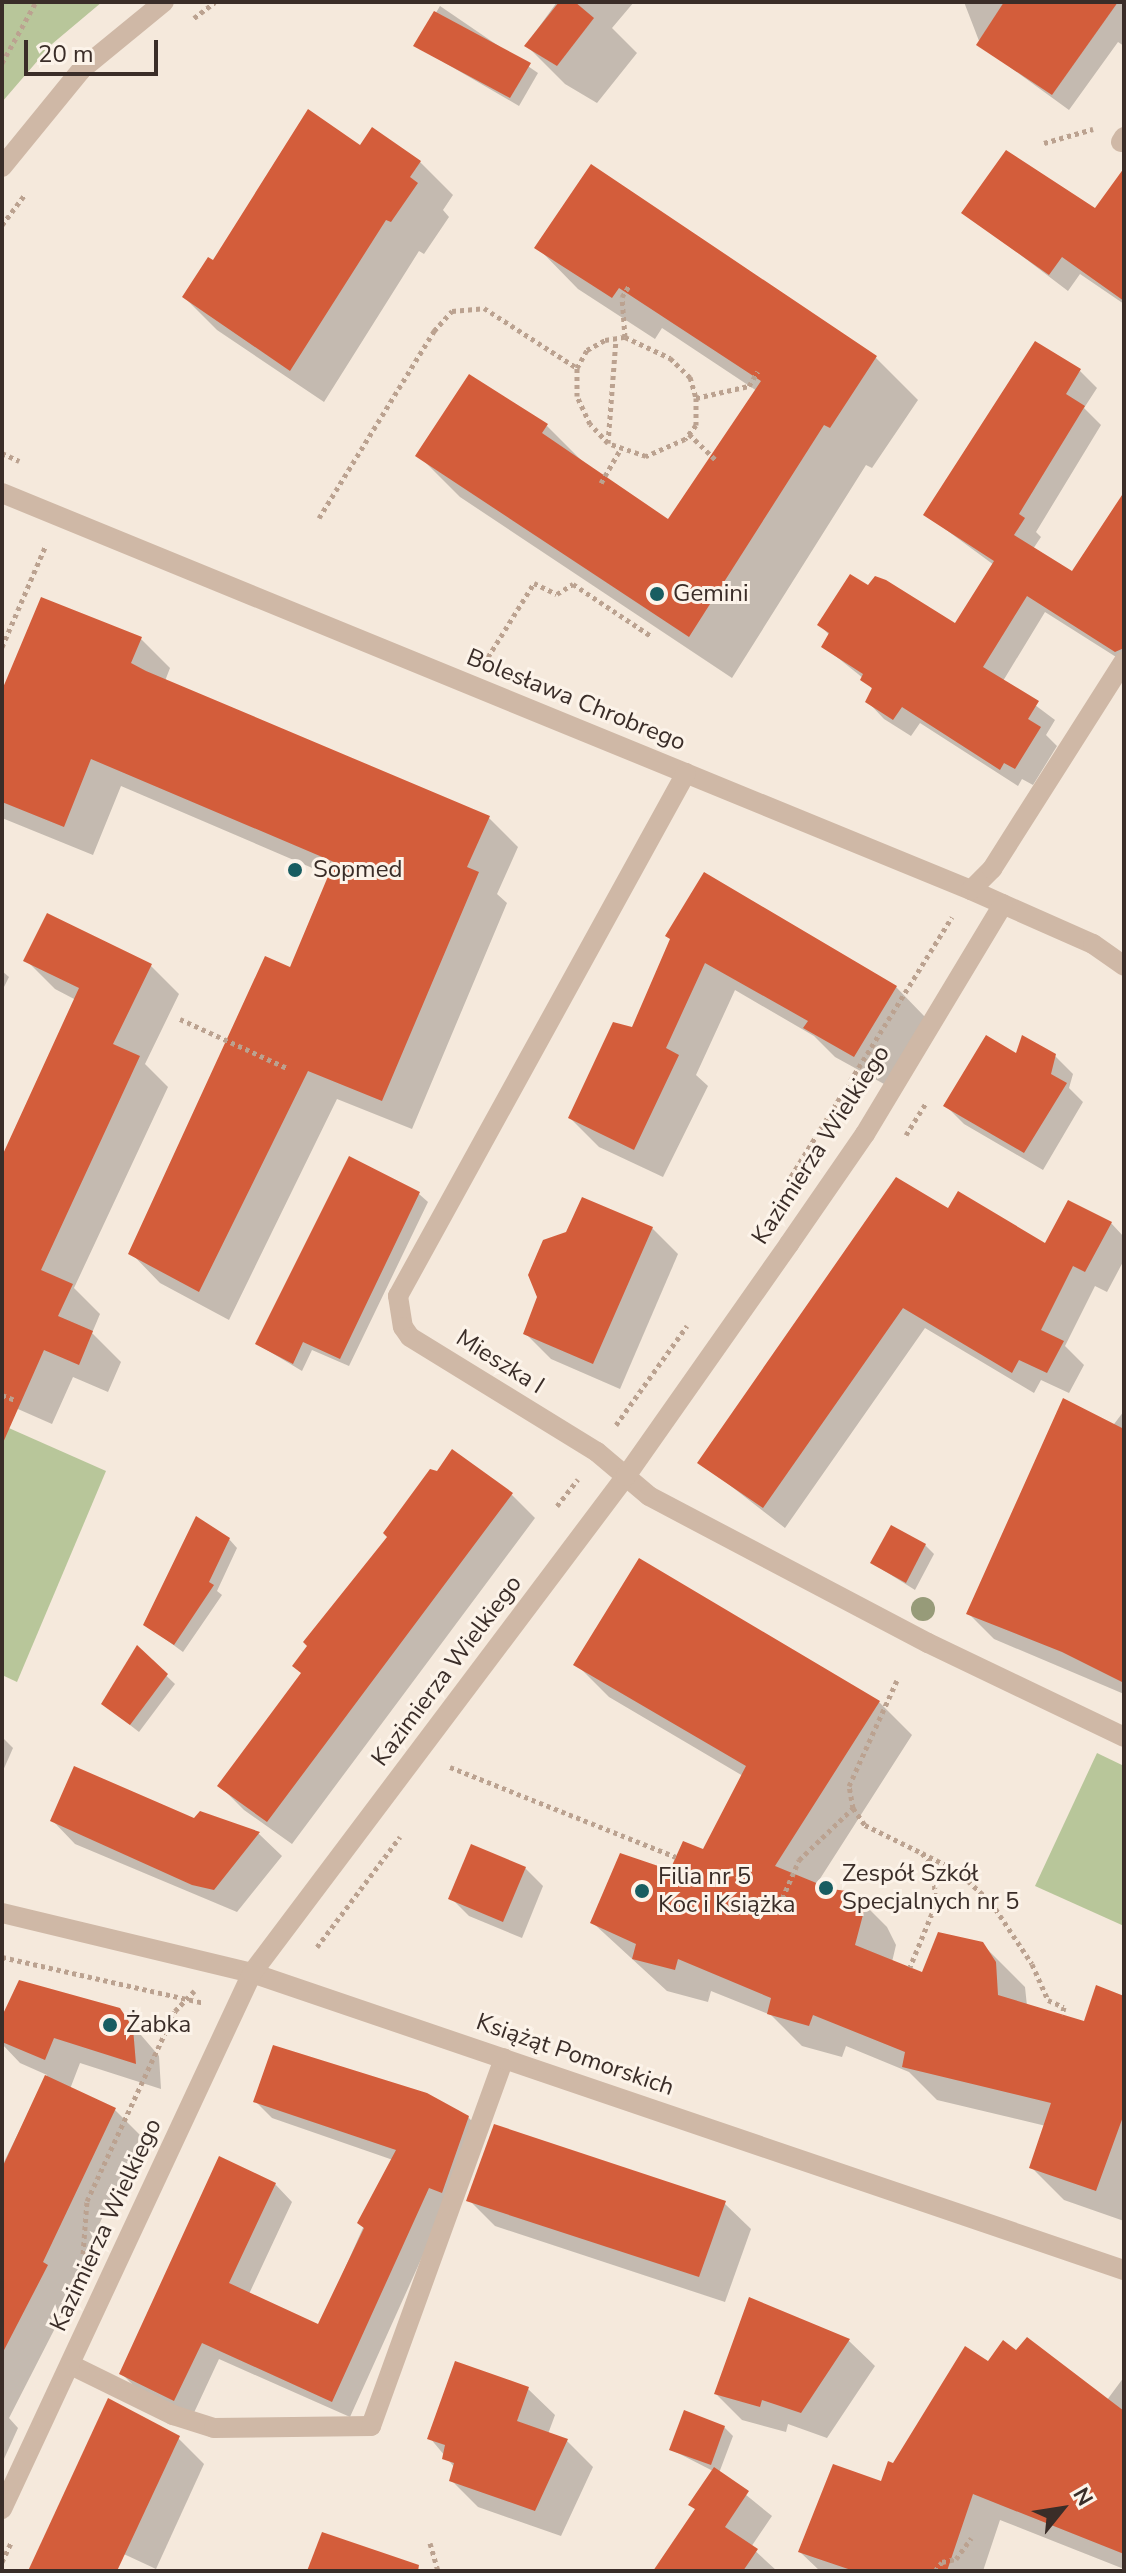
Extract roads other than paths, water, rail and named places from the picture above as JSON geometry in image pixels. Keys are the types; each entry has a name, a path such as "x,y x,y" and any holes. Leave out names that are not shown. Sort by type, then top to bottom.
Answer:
{"street":[{"path":"2,167 82,69 164,2"},
{"name":"Bolesława Chrobrego","path":"2,493 971,890 1093,944 1124,966"},
{"path":"971,890 992,869 1124,661"},
{"name":"Mieszka I","path":"686,773 398,1296 398,1313 410,1337 597,1452 649,1496 847,1600 1124,1737"},
{"name":"Kazimierza Wielkiego","path":"2,2509 252,1973 626,1476 865,1134 1003,904"},
{"name":"Książąt Pomorskich","path":"2,1913 284,1983 1124,2270"},
{"path":"71,2365 173,2415 214,2428 371,2426 504,2058"}],"place":[{"name":"Gemini","path":"657,594"},
{"name":"Sopmed","path":"295,870"},
{"name":"Zespół Szkół Specjalnych nr 5","path":"826,1888"},
{"name":"Filia nr 5 Koc i Książka","path":"642,1891"},
{"name":"Żabka","path":"110,2025"}]}
